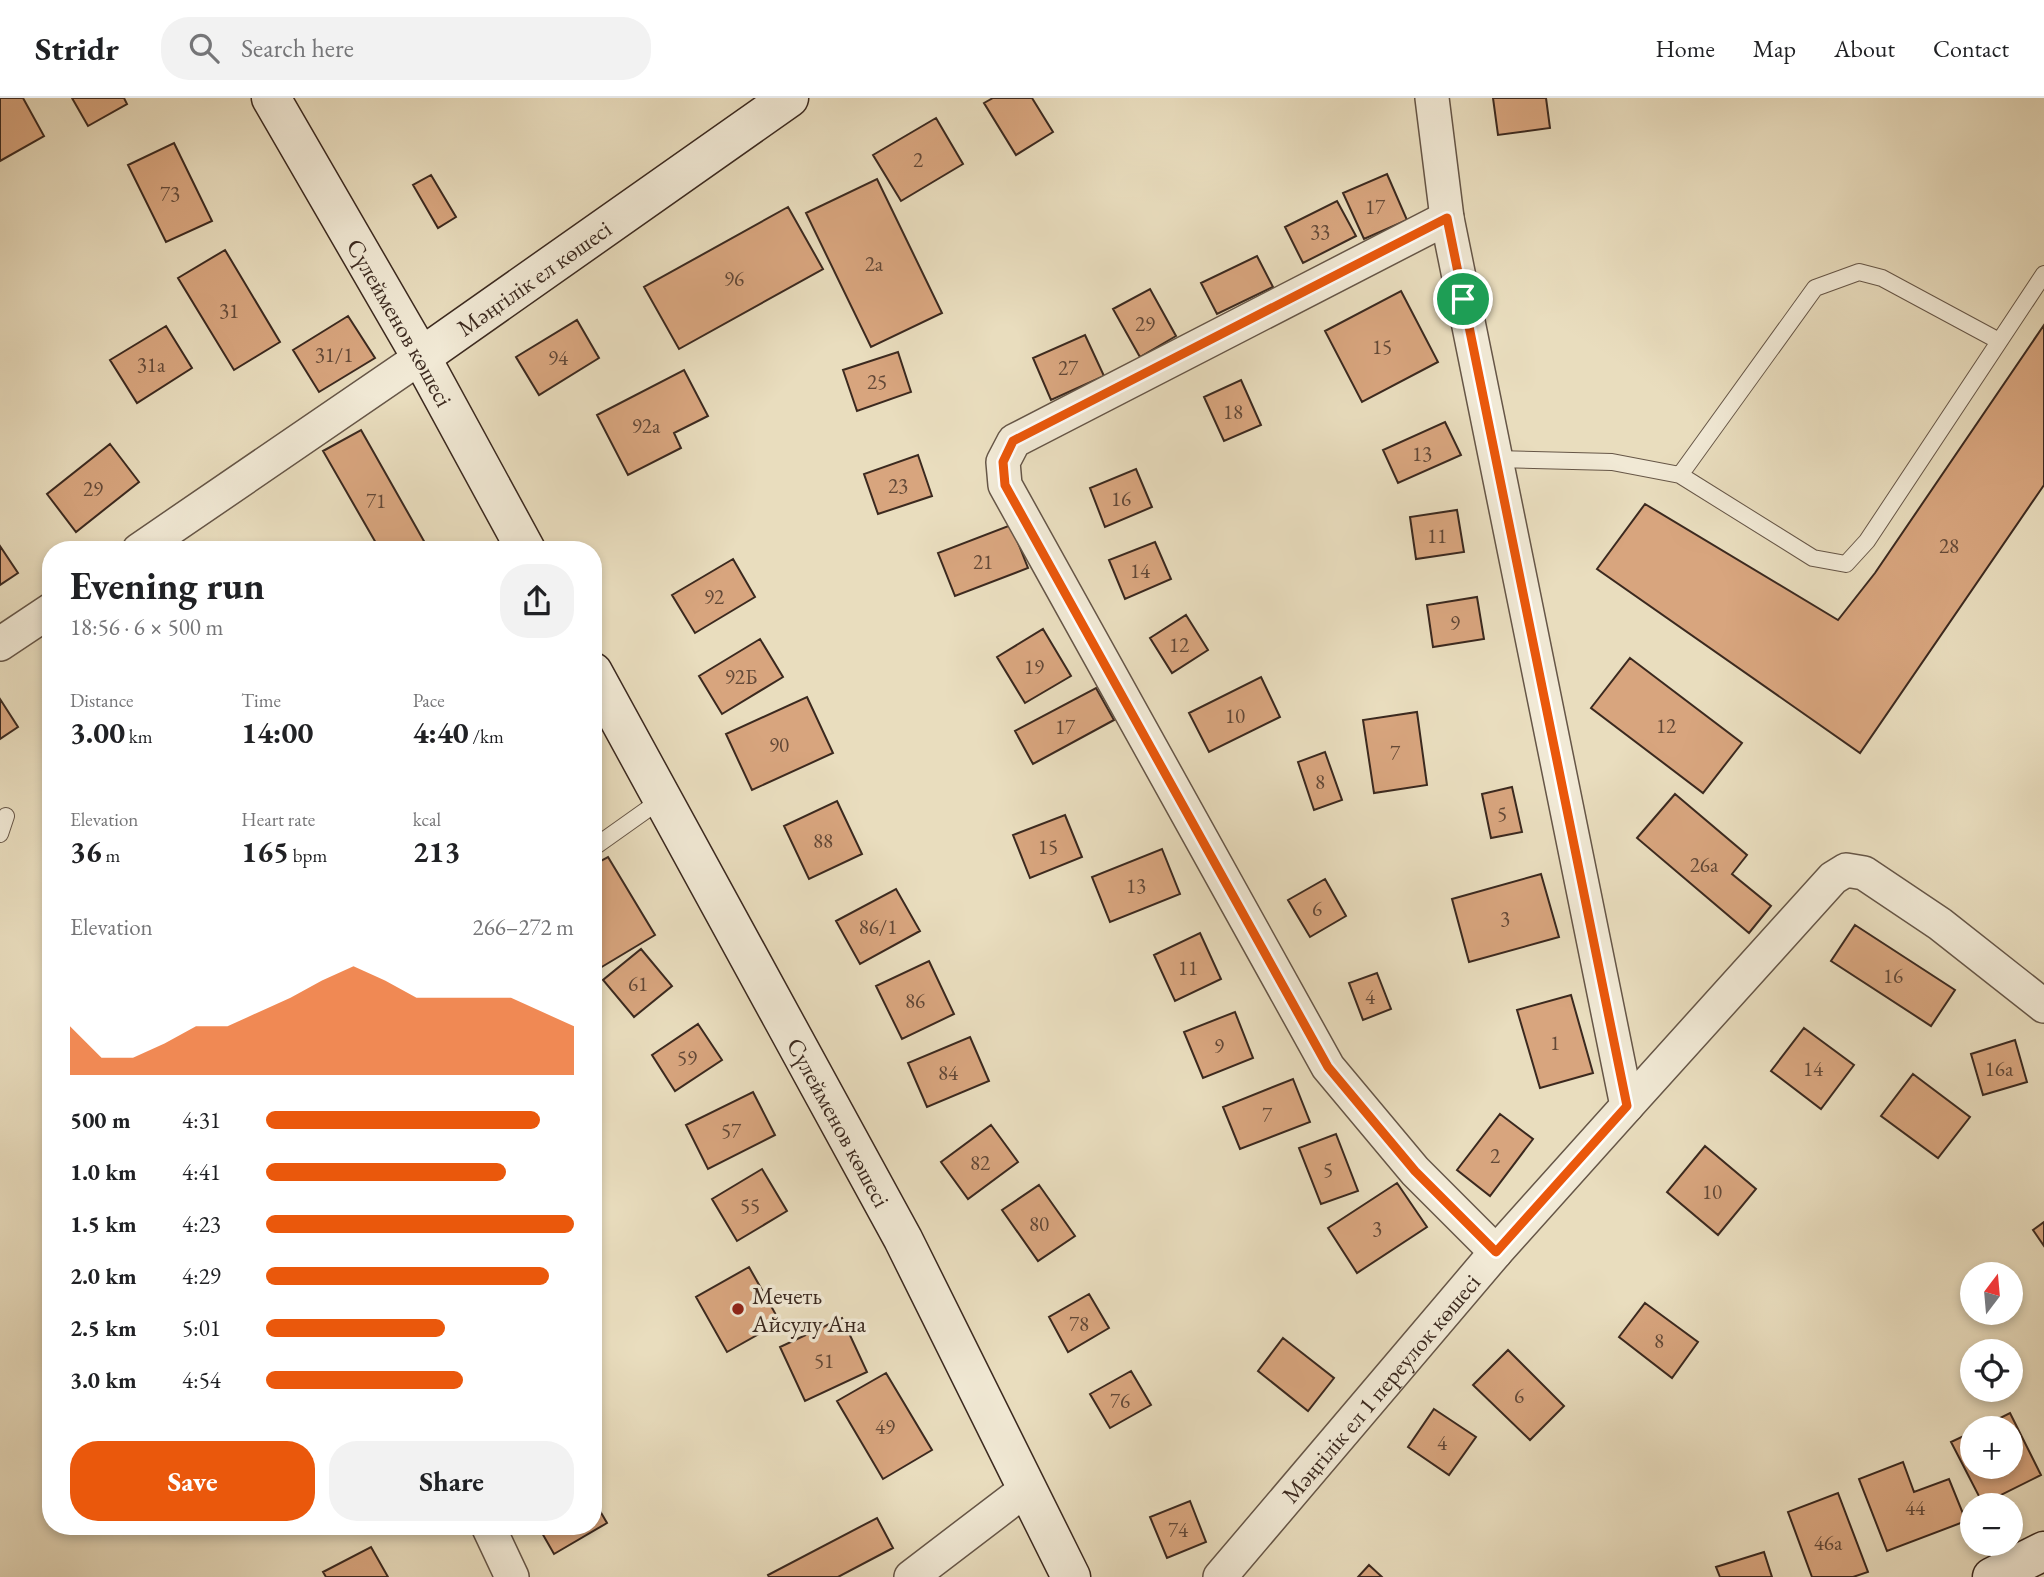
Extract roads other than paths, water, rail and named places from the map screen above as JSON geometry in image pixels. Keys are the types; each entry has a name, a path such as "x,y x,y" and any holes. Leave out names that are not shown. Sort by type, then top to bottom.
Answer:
{"main road":[{"name":"Сүлейменов көшесі","path":"271,98 421,357 521,541"},
{"name":"Мәңгілік ел көшесі","path":"421,357 789,98"},
{"name":"Сүлейменов көшесі","path":"602,689 903,1239 1070,1577"},
{"path":"1992,1577 2044,1551"}],"street":[{"path":"1432,98 1447,218 1627,1106"},
{"path":"1447,218 1013,441 1003,462 1005,485 1328,1067 1415,1171 1496,1252"},
{"name":"Мәңгілік ел көшесі","path":"152,541 421,357"},
{"path":"0,644 42,616"},
{"name":"Мәңгілік ел 1 переулок көшесі","path":"1220,1577 1496,1252 1833,878 1846,870 1864,873 1940,924 2044,1006"},
{"path":"911,1577 1026,1490"},
{"path":"492,1535 512,1577"}],"lane":[{"path":"1679,475 1815,288 1859,272 1882,278 1999,341"},
{"path":"1495,460 1612,462 1679,475 1813,558 1846,564 1867,541 2044,274"},
{"path":"602,842 662,799"},
{"path":"0,834 6,816"}],"place":[{"name":"Мечеть Айсулу Ана","path":"738,1309"}]}
